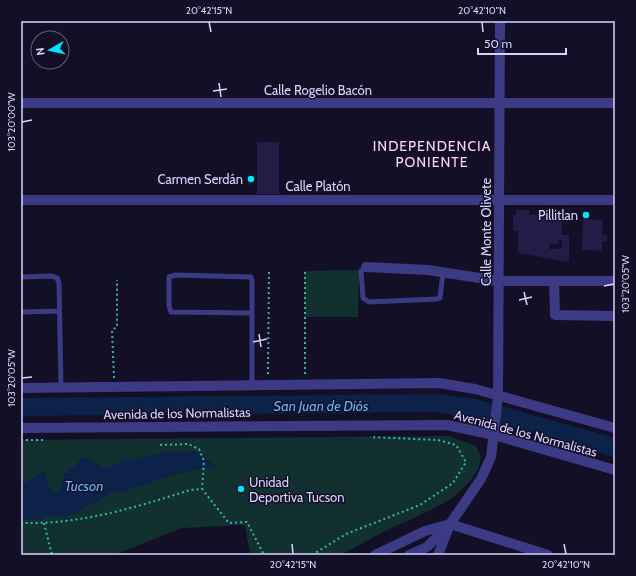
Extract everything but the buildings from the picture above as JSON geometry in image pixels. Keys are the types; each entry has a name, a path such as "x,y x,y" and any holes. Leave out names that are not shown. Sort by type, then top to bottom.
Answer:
{"street":[{"name":"Calle Monte Olivete","path":"450,524 481,479 491,457 494,432 497,398 499,281 500,21"},
{"name":"Calle Rogelio Bacón","path":"21,103 615,103"},
{"name":"Calle Platón","path":"21,200 615,200"},
{"path":"366,267 428,270 499,281 615,281"},
{"path":"554,281 555,315 560,317 615,316"},
{"name":"Avenida de los Normalistas","path":"21,388 440,383 475,389 497,398 615,428"},
{"name":"Avenida de los Normalistas","path":"21,428 447,425 494,432 615,470"},
{"path":"375,555 425,530 450,524 547,555"},
{"path":"409,555 427,547 450,524"},
{"path":"438,555 450,524"}],"lane":[{"path":"366,267 361,270 363,298 369,302 440,298 442,294 443,273"},
{"path":"252,313 171,312 169,306 169,277 176,275 251,277 252,313 252,385"},
{"path":"21,277 52,276 57,278 61,387"},
{"path":"21,312 59,311"}],"path":[{"path":"268,385 269,270"},
{"path":"305,271 305,385"},
{"path":"114,387 112,330 117,327 117,280"},
{"path":"312,555 346,534 420,505 453,483 466,462 456,445 438,440 365,437"},
{"path":"21,440 45,440"},
{"path":"160,445 188,444 199,449 204,461 202,489 229,523 247,522 264,555"},
{"path":"21,525 26,523 44,523 102,515 190,490 202,489"},
{"path":"44,523 52,555"}],"green space":[{"path":"359,270 358,317 305,317 305,271"},
{"name":"Unidad Deportiva Tucson","path":"448,436 476,446 481,457 478,469 470,481 454,497 429,511 385,531 341,555 250,555 245,525 182,528 114,555 21,555 21,440"}],"water":[{"name":"San Juan de Diós","path":"437,394 476,399 615,438 615,457 513,428 439,412 21,416 21,398"},
{"name":"Tucson","path":"196,451 216,466 176,474 121,492 111,493 74,514 61,517 45,515 41,520 35,519 21,521 21,485 45,471 47,482 52,491 59,493 64,475 84,457 105,469 138,457 172,452"}],"place":[{"name":"Carmen Serdán","path":"251,179"},
{"name":"Pillitlan","path":"586,215"},
{"name":"Unidad Deportiva Tucson","path":"241,489"}],"district":[{"name":"INDEPENDENCIA PONIENTE","path":"432,154"}]}
